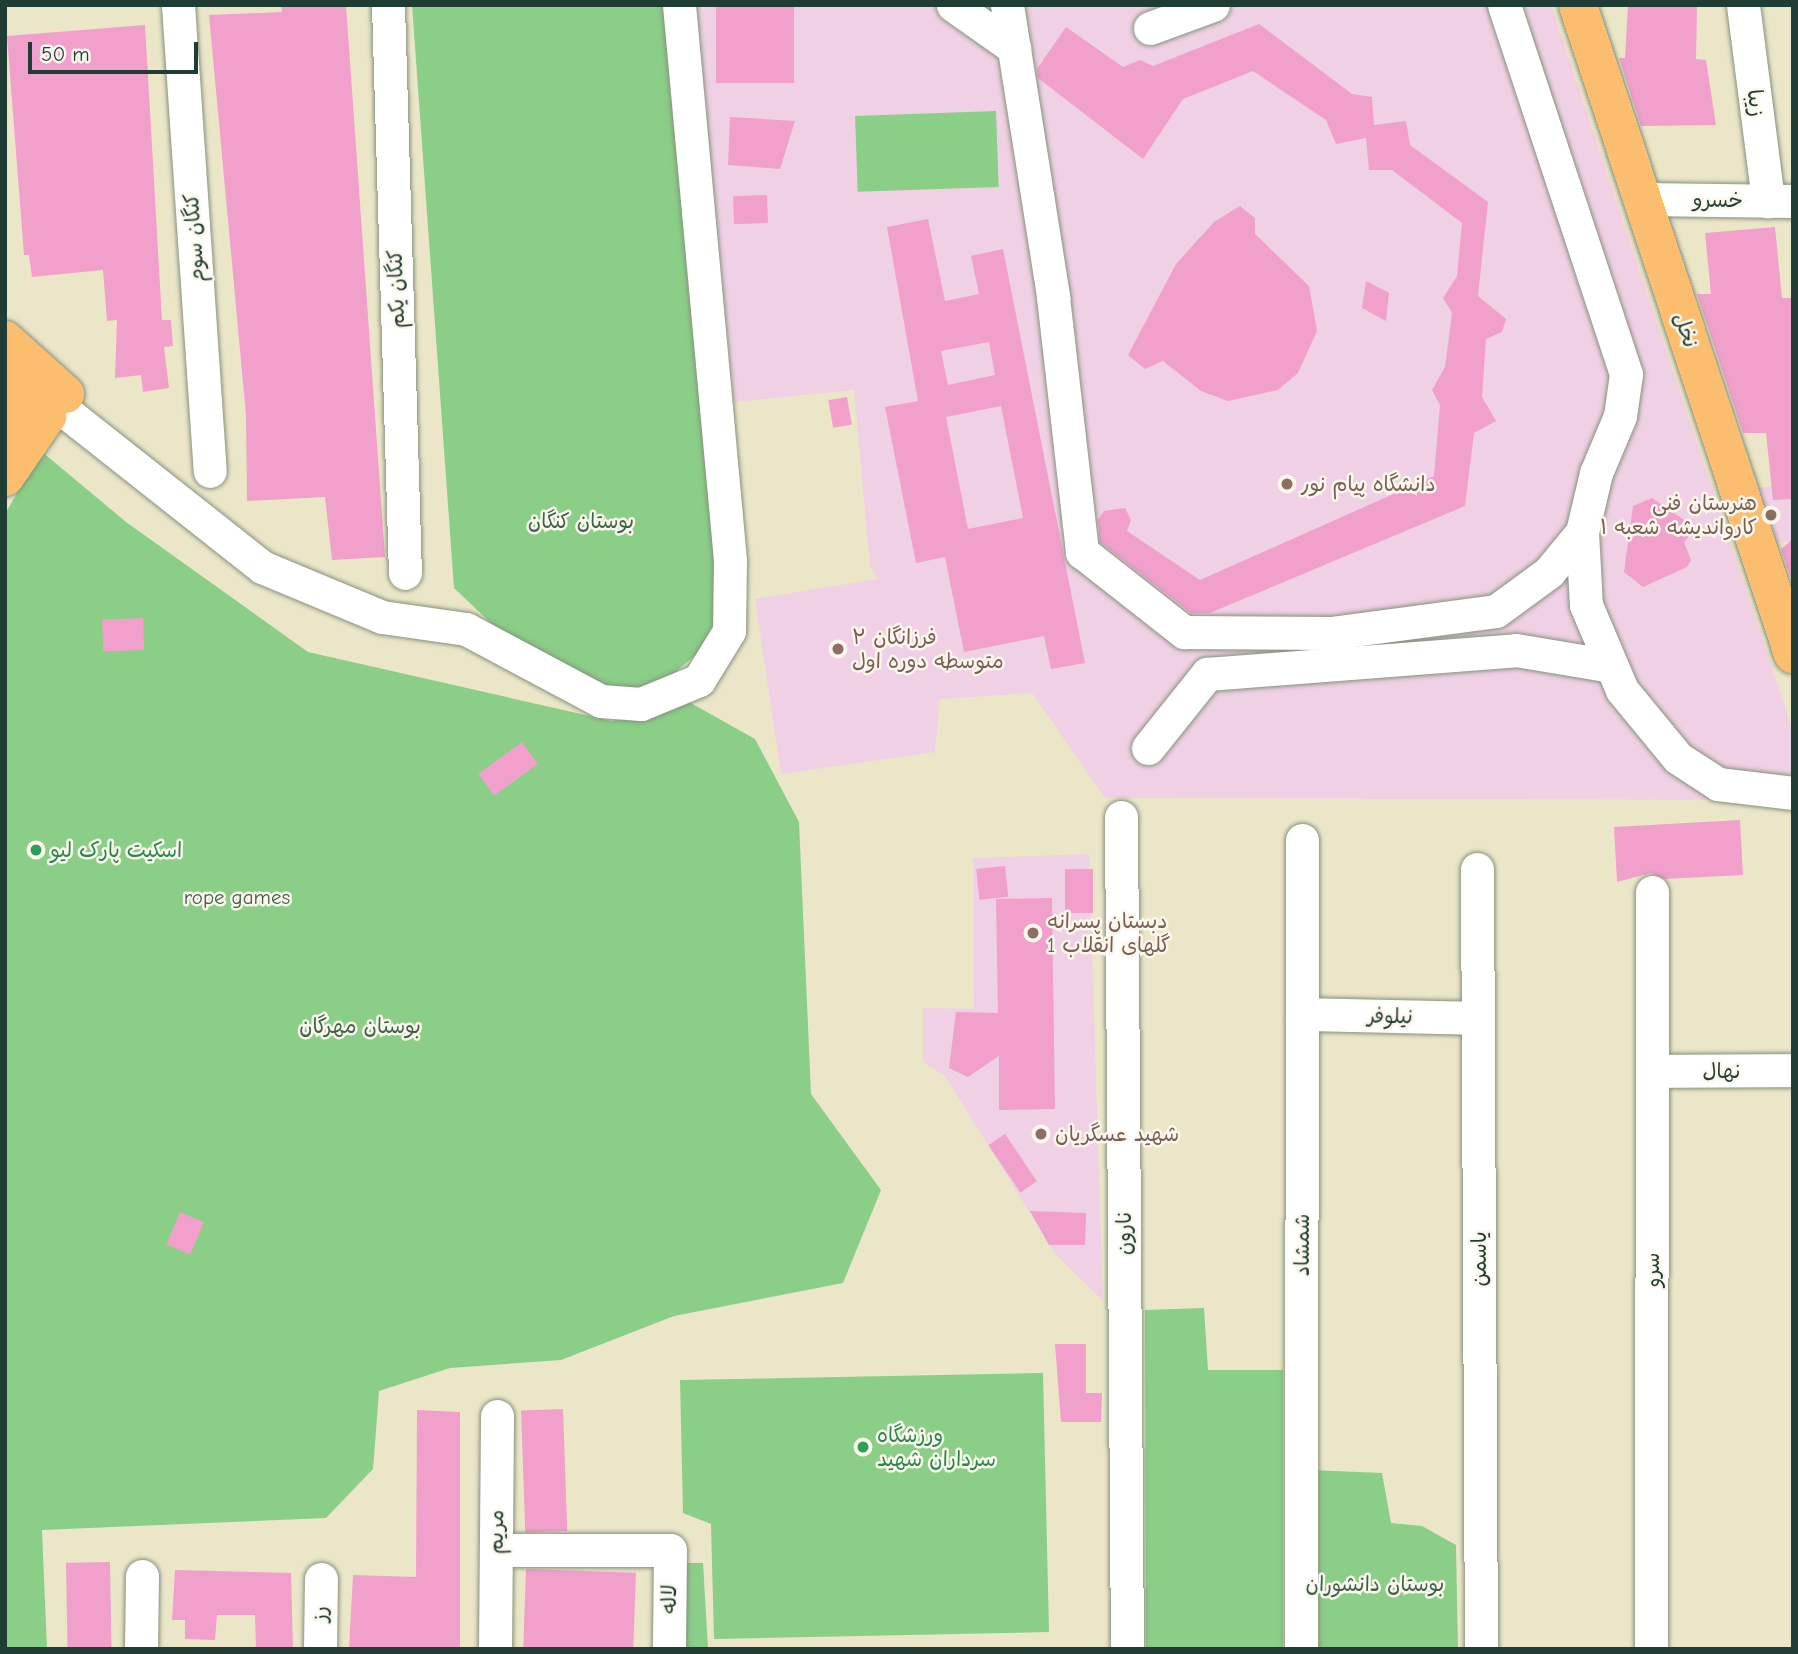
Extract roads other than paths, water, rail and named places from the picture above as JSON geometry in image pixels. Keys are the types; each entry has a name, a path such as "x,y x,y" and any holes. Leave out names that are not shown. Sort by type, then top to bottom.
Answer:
{"main road":[{"name":"نخل","path":"1578,5 1793,654"},
{"path":"5,340 36,399 5,477"}],"street":[{"name":"کنگان سوم","path":"178,5 210,471"},
{"name":"کنگان یکم","path":"388,5 405,573"},
{"path":"36,399 262,567 382,617 466,629 547,678 601,701 640,704 699,680 729,631 730,560 679,5"},
{"path":"953,5 1014,48"},
{"path":"1007,5 1053,297 1082,552 1184,632 1331,633 1496,611 1549,572 1582,532"},
{"path":"1150,28 1213,5"},
{"path":"1504,5 1626,374 1620,416 1596,473 1582,532 1587,605 1622,690 1678,758 1718,784 1793,793"},
{"name":"زیبا","path":"1743,5 1781,201"},
{"name":"خسرو","path":"1643,199 1781,201"},
{"path":"1147,748 1207,674 1516,650 1612,666"},
{"name":"نارون","path":"1121,817 1127,1649"},
{"name":"شمشاد","path":"1301,1649 1302,840"},
{"name":"یاسمن","path":"1477,869 1481,1649"},
{"name":"سرو","path":"1651,1649 1652,892"},
{"name":"نیلوفر","path":"1302,1014 1478,1018"},
{"name":"نهال","path":"1652,1071 1793,1070"},
{"name":"مریم","path":"495,1649 497,1416"},
{"name":"لاله","path":"496,1550 670,1550 669,1649"},
{"path":"141,1649 142,1576"},
{"name":"رز","path":"320,1649 321,1579"}],"place":[{"name":"دانشگاه پیام نور","path":"1287,484"},
{"name":"هنرستان فنی کارواندیشه شعبه ۱","path":"1771,515"},
{"name":"فرزانگان ۲ متوسطه دوره اول","path":"838,649"},
{"name":"اسکیت پارک لیو","path":"36,850"},
{"name":"دبستان پسرانه گلهای انقلاب 1","path":"1033,933"},
{"name":"شهید عسگریان","path":"1041,1134"},
{"name":"ورزشگاه سرداران شهید","path":"863,1447"}],"park label":[{"name":"بوستان کنگان","path":"581,521"},
{"name":"rope games","path":"237,897"},
{"name":"بوستان مهرگان","path":"360,1026"},
{"name":"بوستان دانشوران","path":"1375,1584"}]}
